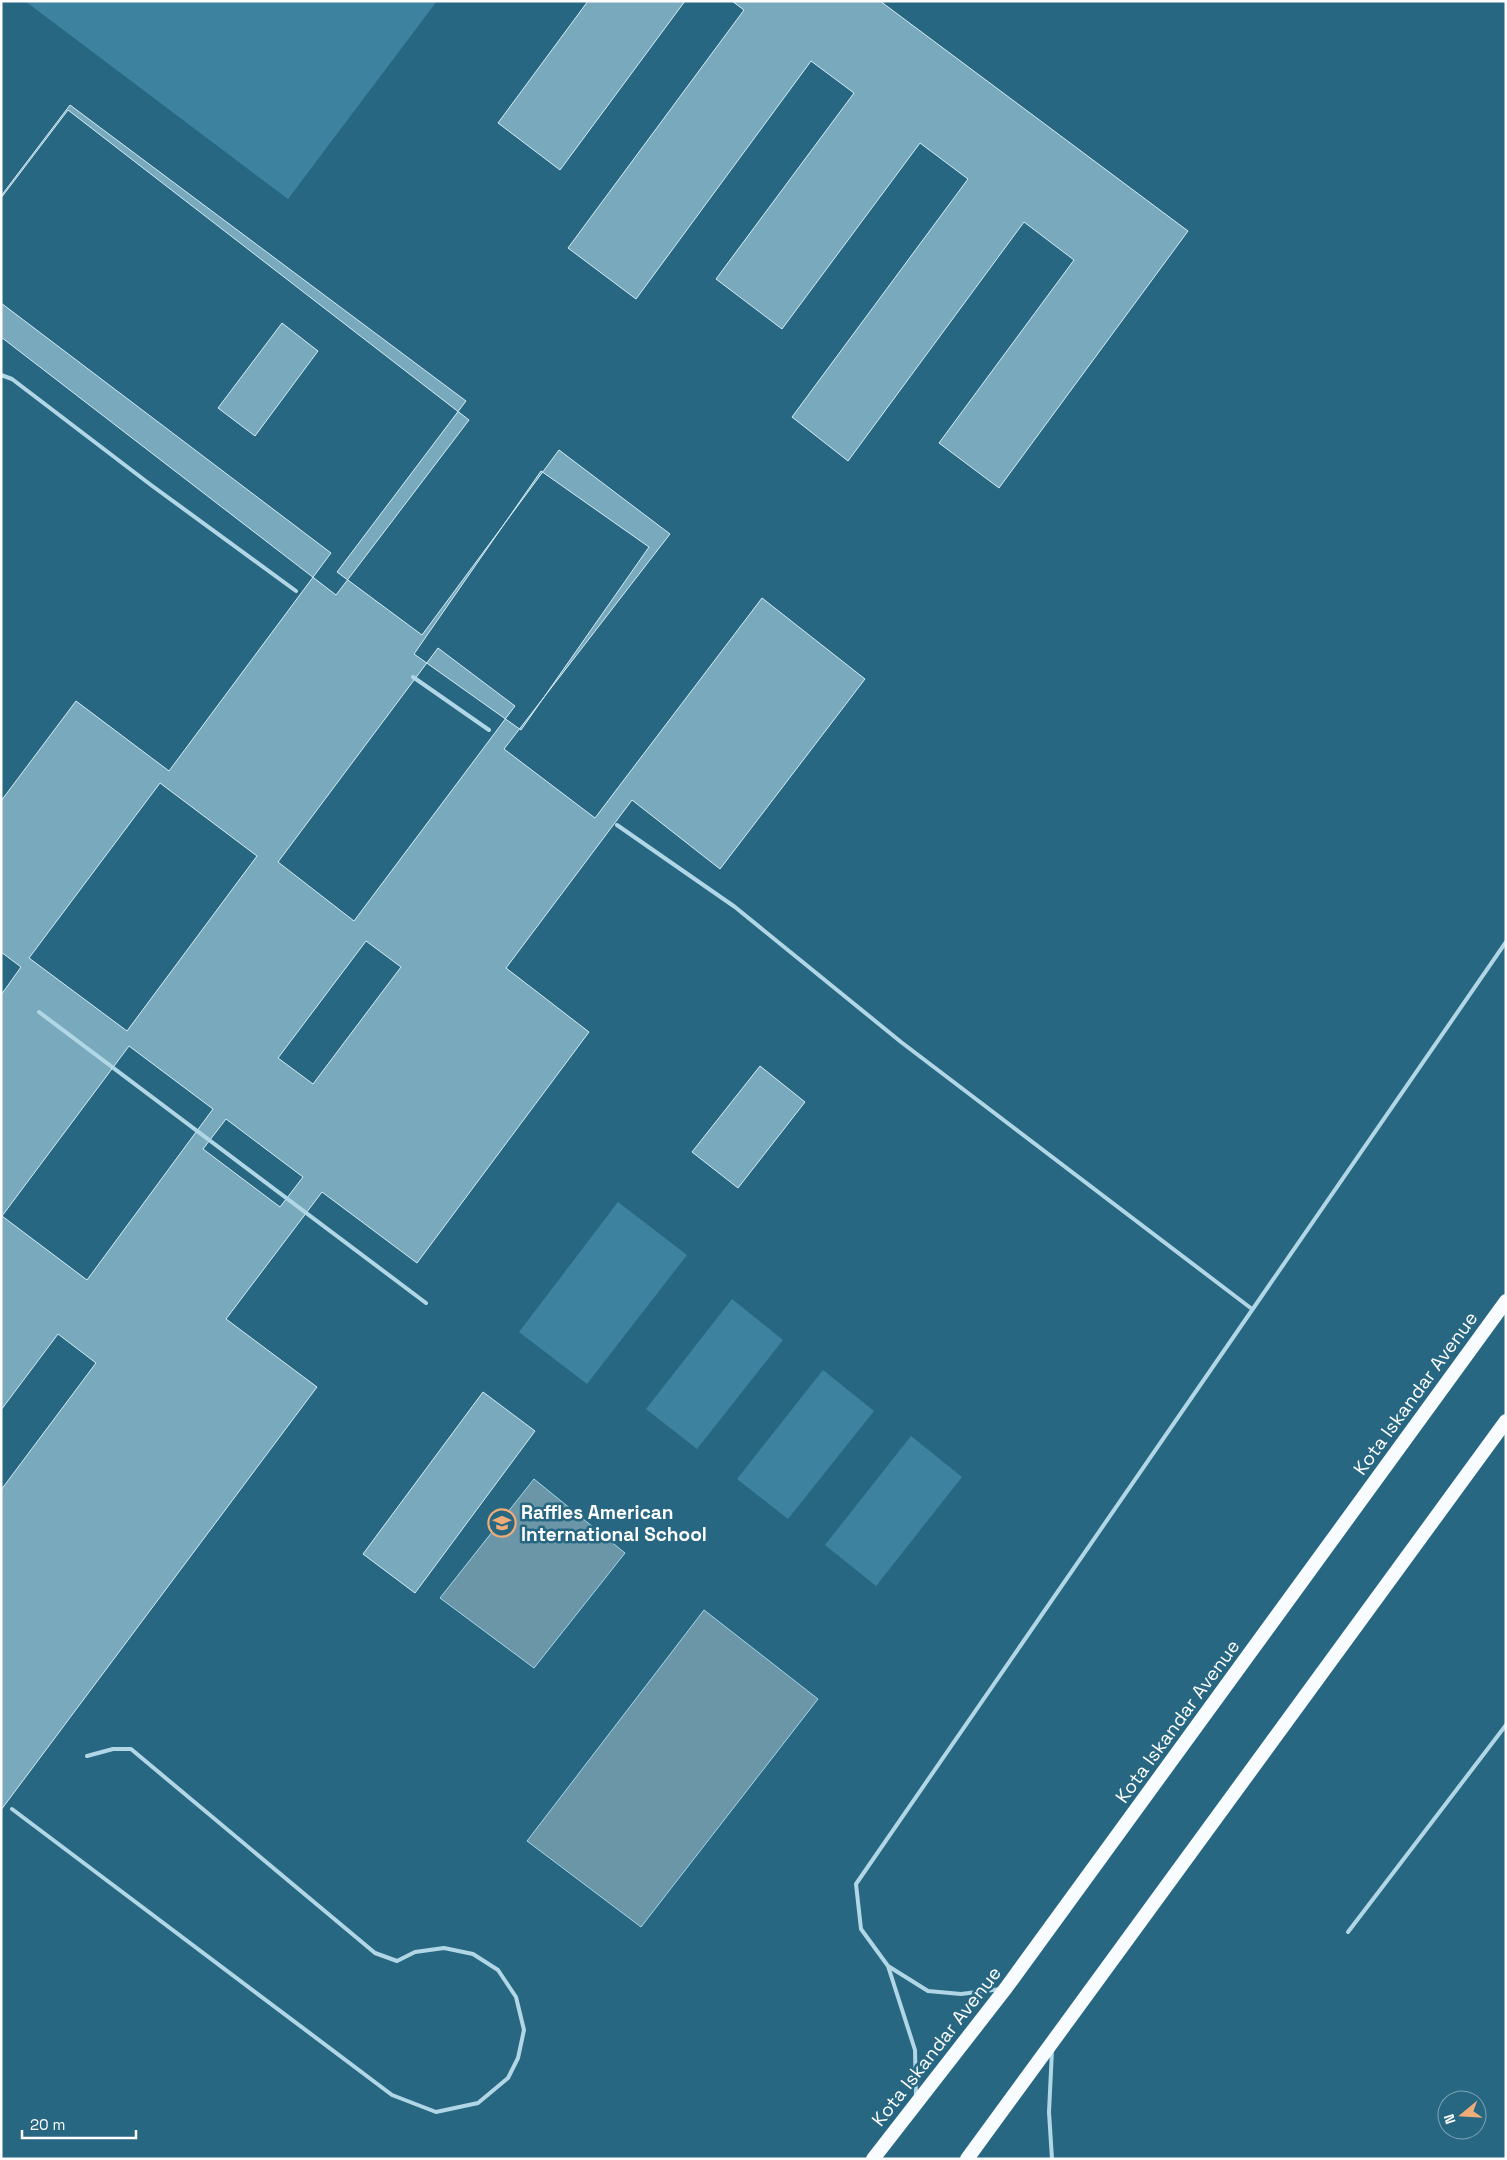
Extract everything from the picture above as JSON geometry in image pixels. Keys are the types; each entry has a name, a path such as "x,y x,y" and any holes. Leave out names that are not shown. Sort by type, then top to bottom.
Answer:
{"highway":[{"name":"Kota Iskandar Avenue","path":"873,2159 1006,1988 1506,1301"},
{"path":"967,2159 1506,1421"}],"lane":[{"path":"1,375 12,379 151,485 296,590"},
{"path":"413,677 490,730"},
{"path":"617,825 735,907 901,1042 1252,1309"},
{"path":"916,2102 915,2050 888,1966 860,1929 856,1884 1506,942"},
{"path":"39,1012 426,1303"},
{"path":"1348,1932 1506,1725"},
{"path":"12,1809 392,2094 436,2112 478,2103 508,2078 518,2058 524,2030 516,1997 498,1970 473,1954 444,1948 416,1952 397,1961 375,1953 131,1749 114,1749 87,1756"},
{"path":"888,1966 928,1990 961,1994 1006,1988"},
{"path":"1052,2043 1049,2112 1052,2159"}],"shaded area":[{"path":"25,1 437,1 288,199"},
{"path":"618,1202 687,1255 587,1384 519,1332"},
{"path":"732,1299 783,1340 697,1449 646,1409"},
{"path":"823,1370 874,1411 788,1519 737,1479"},
{"path":"911,1436 962,1477 876,1586 825,1545"},
{"path":"534,1479 625,1553 534,1668 440,1598"},
{"path":"704,1610 818,1699 641,1927 527,1841"}],"building":[{"path":"588,1 685,1 560,170 498,123"},
{"path":"732,1 880,1 1188,231 999,488 939,443 1074,260 1024,222 848,461 792,417 968,179 920,143 782,329 716,279 854,93 811,61 636,299 568,248 744,10"},
{"path":"70,105 466,401 337,572 422,635 559,450 670,534 504,749 595,818 762,598 865,679 720,869 632,800 506,968 589,1032 417,1263 322,1192 226,1319 317,1387 1,1810 1,1490 96,1363 58,1334 1,1410 1,995 21,967 1,952 1,801 76,701 169,771 331,553 1,303 1,196","holes":["282,323 318,351 255,436 218,408","438,648 515,706 354,921 278,862","160,783 257,856 127,1031 29,958","366,941 401,967 313,1084 278,1058","129,1046 213,1109 87,1280 2,1216","226,1119 303,1177 280,1207 203,1149"]},
{"path":"68,110 469,420 336,595 1,337 1,198"},
{"path":"541,471 649,547 521,730 414,654"},
{"path":"760,1066 805,1102 738,1188 692,1152"},
{"path":"483,1392 535,1431 415,1593 363,1554"}],"place":[{"name":"Raffles American International School","path":"502,1523"}]}
